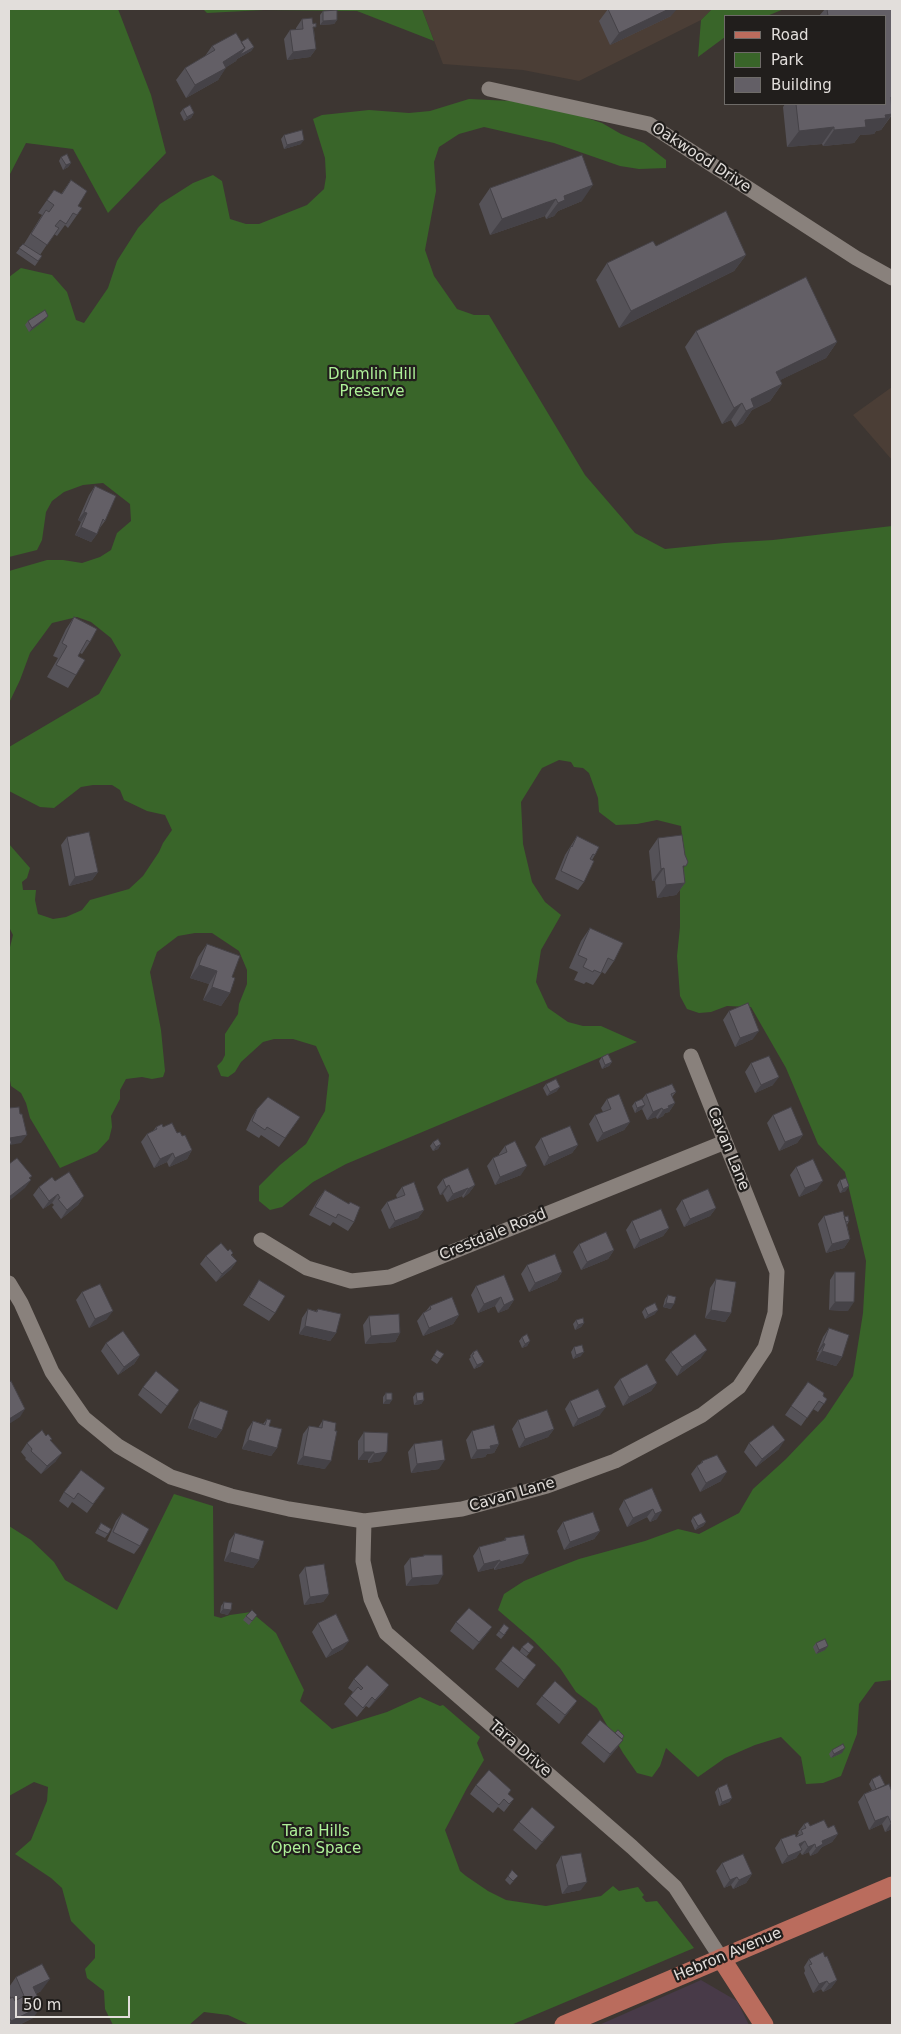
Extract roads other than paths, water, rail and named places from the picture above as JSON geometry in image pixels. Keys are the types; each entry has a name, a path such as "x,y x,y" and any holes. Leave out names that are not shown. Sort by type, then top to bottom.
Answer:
{"main road":[{"name":"Hebron Avenue","path":"564,2025 892,1886"},
{"path":"722,1958 764,2025"}],"street":[{"name":"Oakwood Drive","path":"489,89 649,124 856,258 892,278"},
{"name":"Cavan Lane","path":"9,1283 21,1303 52,1372 84,1418 118,1446 171,1477 231,1496 289,1509 364,1522 462,1509 547,1486 624,1456 702,1415 739,1387 765,1348 775,1313 777,1272 691,1056"},
{"name":"Crestdale Road","path":"261,1240 307,1268 351,1281 390,1277 725,1142"},
{"name":"Tara Drive","path":"364,1522 363,1561 371,1599 386,1633 632,1847 674,1887 722,1958"}],"park label":[{"name":"Drumlin Hill Preserve","path":"372,384"},
{"name":"Tara Hills Open Space","path":"316,1840"}]}
